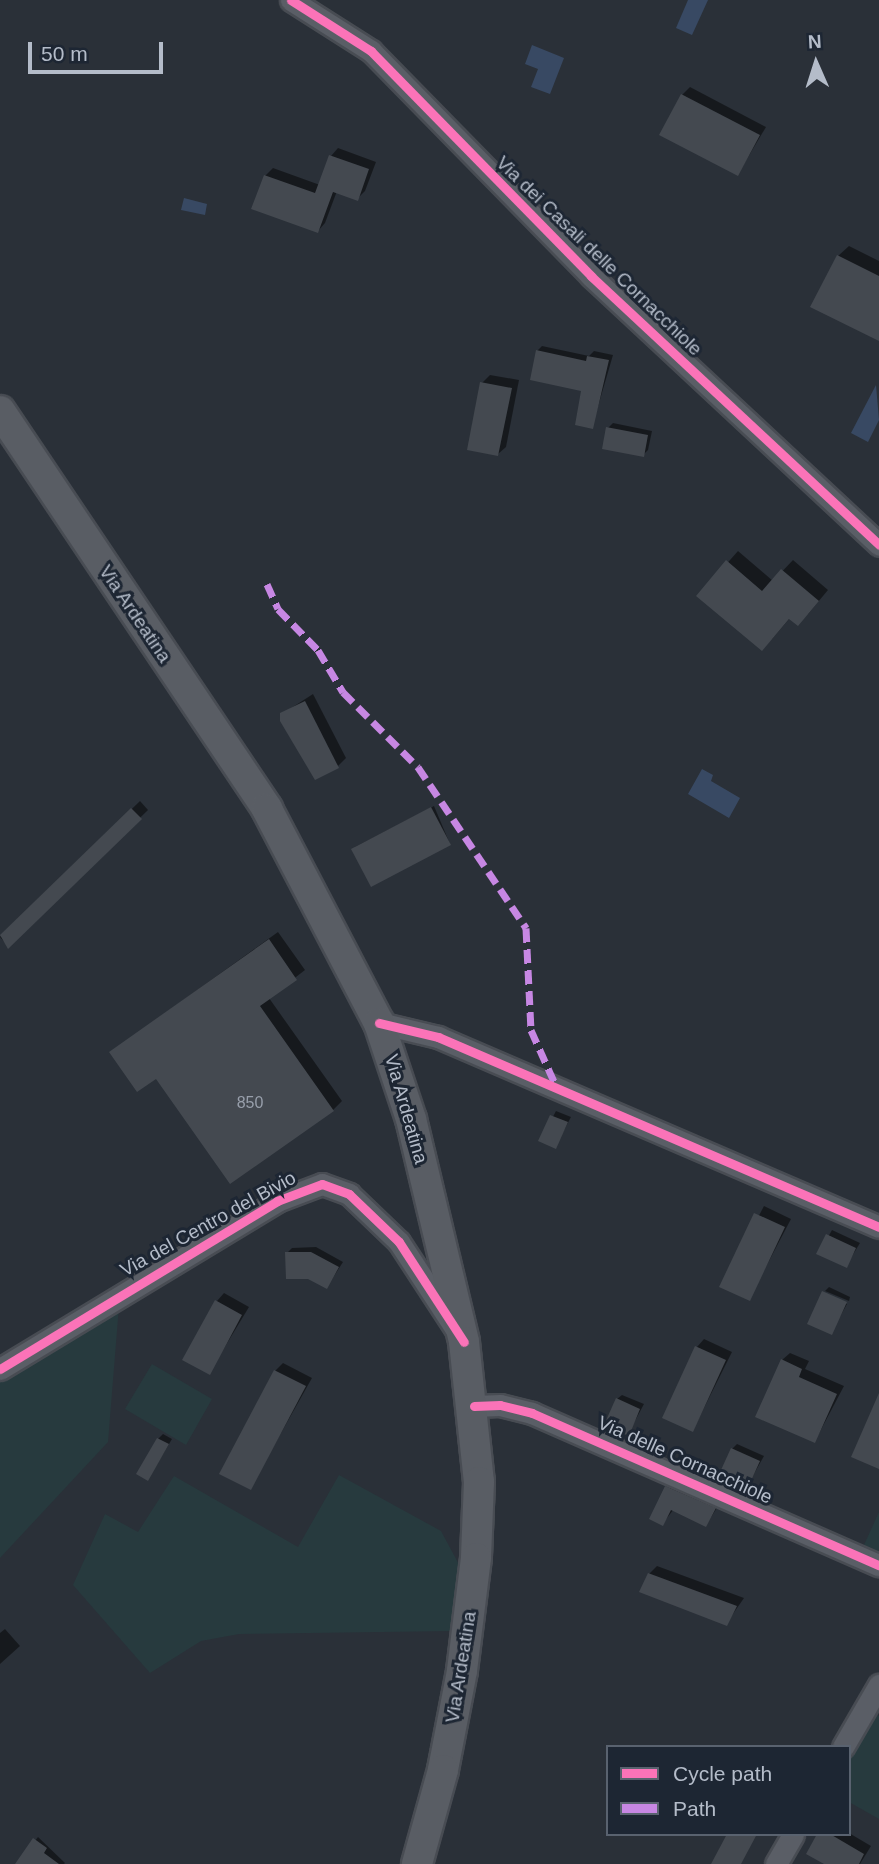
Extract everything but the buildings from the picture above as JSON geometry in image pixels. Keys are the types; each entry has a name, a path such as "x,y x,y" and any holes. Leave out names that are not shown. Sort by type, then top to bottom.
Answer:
{"main road":[{"name":"Via Ardeatina","path":"0,411 251,783 379,1023 411,1119 464,1342 474,1406 479,1482 472,1598 450,1737 417,1864"}],"street":[{"name":"Via dei Casali delle Cornacchiole","path":"291,0 371,51 581,267 879,545"},
{"path":"379,1023 438,1037 879,1227"},
{"name":"Via del Centro del Bivio","path":"0,1368 277,1200 322,1184 348,1194 399,1242 464,1342"},
{"name":"Via delle Cornacchiole","path":"474,1406 500,1405 532,1413 879,1565"},
{"path":"844,1745 879,1685"},
{"path":"776,1864 792,1836"}],"green space":[{"path":"119,1306 108,1442 0,1558 0,1379"},
{"path":"152,1364 212,1399 186,1445 125,1409"},
{"path":"339,1475 441,1531 462,1570 454,1631 239,1634 201,1641 150,1673 73,1585 105,1514 138,1532 174,1476 298,1547"},
{"path":"879,1512 879,1552 864,1545"},
{"path":"874,1713 879,1716 879,1819 851,1803 851,1751"}],"water":[{"path":"688,0 708,0 692,35 676,28"},
{"path":"532,45 564,58 550,94 531,87 538,69 525,64"},
{"path":"184,198 207,204 205,215 181,210"},
{"path":"876,385 879,420 868,442 851,433"},
{"path":"702,769 713,775 711,781 740,798 729,818 688,794"}],"marked path":[{"path":"267,584 278,609 318,650 343,692 418,767 526,928 531,1030 557,1088"}],"cycle path":[{"path":"291,0 371,51 591,276 879,545"},
{"path":"379,1023 438,1037 879,1227"},
{"path":"0,1369 277,1201 322,1184 349,1194 399,1242 464,1342"},
{"path":"474,1406 500,1405 532,1413 879,1565"}]}
